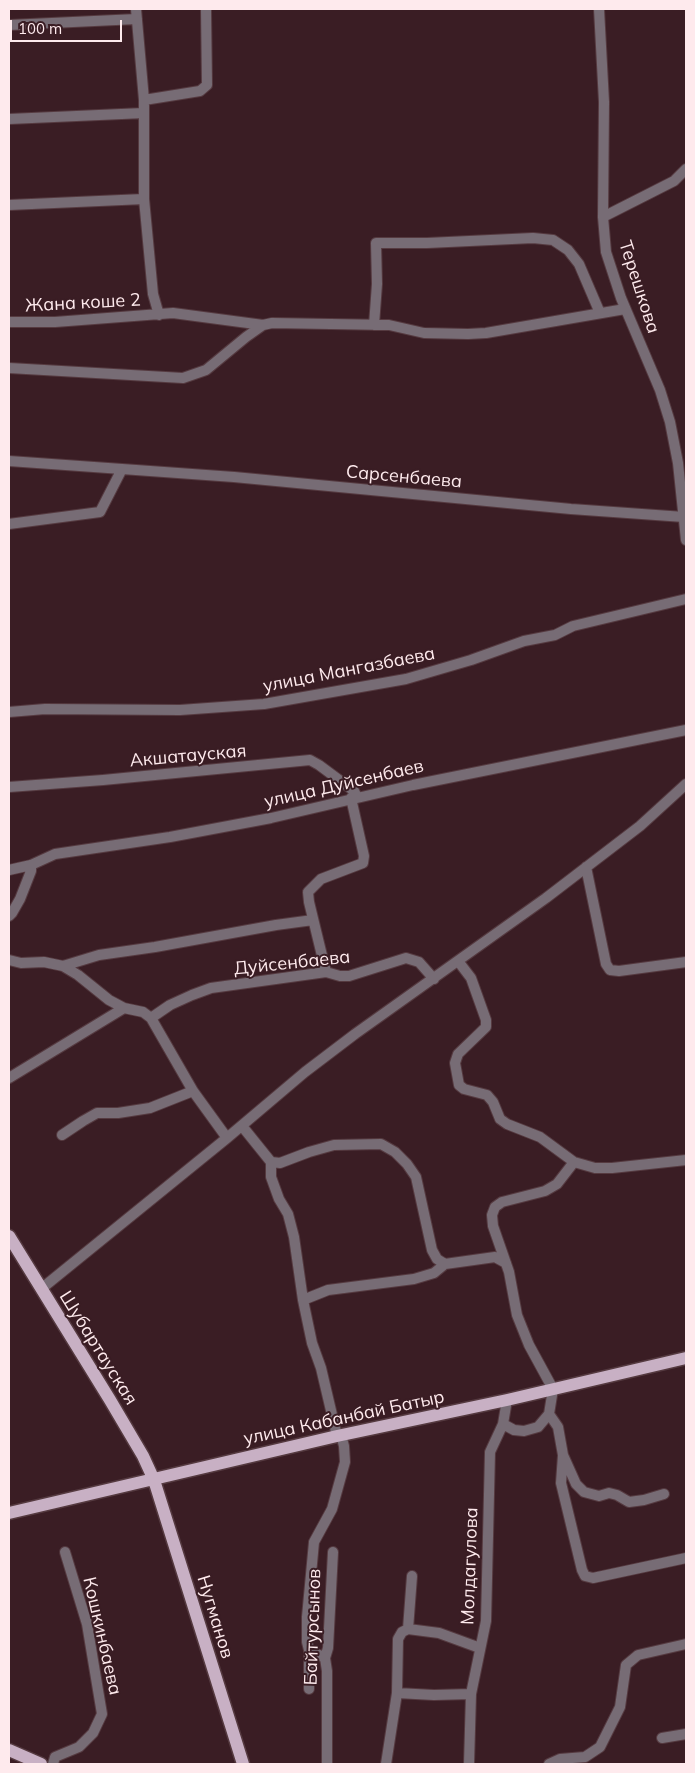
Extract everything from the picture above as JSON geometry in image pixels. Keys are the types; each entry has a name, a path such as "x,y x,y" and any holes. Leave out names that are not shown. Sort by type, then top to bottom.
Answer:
{"main road":[{"name":"Шубартауская","path":"9,1236 110,1400 154,1480"},
{"name":"улица Кабанбай Батыр","path":"9,1513 339,1435 507,1400 686,1358"},
{"name":"Нугманов","path":"154,1480 243,1764"},
{"path":"9,1750 41,1764"}],"street":[{"path":"144,100 200,91 207,85 206,9"},
{"name":"Терешкова","path":"599,9 604,102 603,217 606,252 626,309 660,390 670,422 679,471 686,540"},
{"name":"Жана коше 2","path":"9,24 137,14 144,100 144,199 153,294 159,314"},
{"path":"9,119 144,113"},
{"path":"603,217 674,181 686,170"},
{"path":"9,205 144,199"},
{"path":"374,325 376,243 427,244 533,238 553,240 568,250 579,264 600,313"},
{"name":"Жана коше 2","path":"9,322 55,322 173,314 263,325 272,323 374,325 424,333 468,334 486,333 626,309"},
{"path":"9,368 183,378 206,370 240,341 263,325"},
{"name":"Сарсенбаева","path":"9,461 234,477 571,509 684,517"},
{"path":"9,524 100,512 122,468"},
{"name":"улица Мангазбаева","path":"9,712 44,709 180,710 264,704 299,699 406,679 471,660 524,641 554,635 573,626 686,599"},
{"name":"улица Дуйсенбаев","path":"9,870 31,865 55,854 170,837 271,818 354,798 686,730"},
{"name":"Акшатауская","path":"9,787 310,760 354,791 354,798"},
{"path":"41,1289 242,1126 305,1072 586,867 640,826 686,784"},
{"path":"326,972 308,902 308,892 321,879 363,864 364,856 354,798"},
{"path":"9,916 20,899 31,871 31,865"},
{"path":"586,867 606,964 610,970 619,971 686,962"},
{"path":"63,966 99,955 313,920"},
{"name":"Дуйсенбаева","path":"151,1018 192,995 211,988 326,972 348,976 406,958 419,962 434,978"},
{"path":"9,960 21,963 44,962 63,966 78,975 109,1000 124,1008 143,1012 151,1018 193,1091 227,1138"},
{"path":"458,961 471,978 486,1020 486,1027 458,1054 455,1063 459,1085 464,1089 488,1095 494,1102 500,1119 507,1124 540,1137 574,1162 594,1168 612,1168 686,1160"},
{"path":"9,1078 124,1008"},
{"path":"62,1135 97,1113 118,1113 150,1108 193,1091"},
{"path":"242,1126 270,1162 271,1177 279,1199 288,1214 294,1237 303,1300 312,1342 339,1435 344,1446 345,1462 332,1509 314,1542 306,1617 309,1650 309,1689"},
{"path":"270,1162 280,1163 334,1145 381,1144 394,1152 407,1164 416,1177 432,1250 437,1259 445,1264"},
{"path":"503,1424 514,1430 524,1431 538,1427 549,1414 553,1389 529,1345 517,1315 510,1272 493,1226 492,1215 495,1207 512,1199 546,1191 557,1184 574,1162"},
{"path":"303,1300 328,1290 414,1279 434,1273 445,1264 495,1257 506,1263"},
{"name":"Молдагулова","path":"469,1764 471,1694 486,1621 490,1452 503,1424 507,1400"},
{"path":"549,1414 558,1427 563,1455 576,1484 584,1492 599,1496 609,1493 629,1502 664,1494"},
{"path":"563,1455 561,1483 585,1576 593,1578 686,1558"},
{"name":"Кошкинбаева","path":"53,1764 55,1757 79,1747 93,1733 102,1714 87,1624 65,1552"},
{"name":"Байтурсынов","path":"326,1764 327,1671 325,1658 328,1648 333,1552"},
{"path":"408,1629 412,1576"},
{"path":"386,1764 397,1694 398,1640 402,1632 408,1629 439,1634 480,1648"},
{"path":"549,1764 560,1759 586,1760 600,1747 620,1707 626,1666 638,1655 686,1644"},
{"path":"309,1650 325,1658"},
{"path":"397,1694 471,1694"},
{"path":"662,1738 686,1734"}]}
